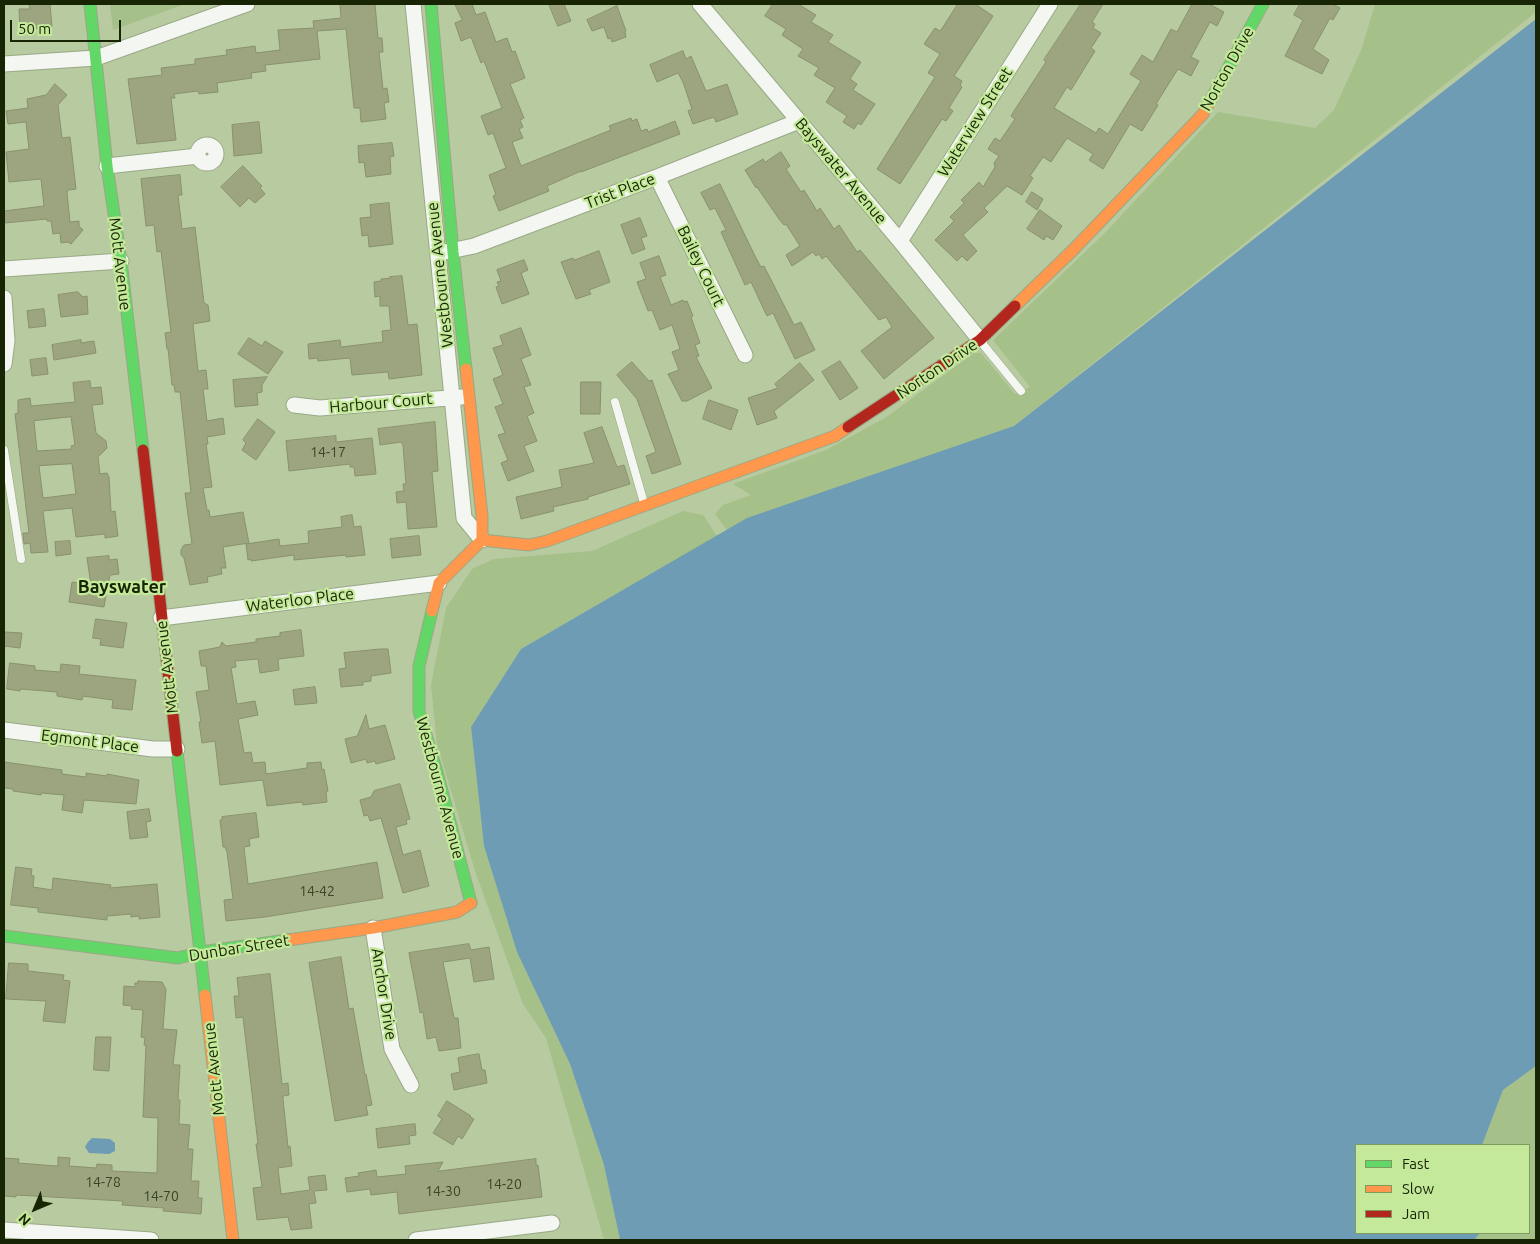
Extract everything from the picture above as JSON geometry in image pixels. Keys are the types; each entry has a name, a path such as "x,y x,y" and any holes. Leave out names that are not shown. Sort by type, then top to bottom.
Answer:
{"street":[{"name":"Mott Avenue","path":"90,4 107,166 121,261 233,1240"},
{"path":"4,64 96,58 247,4"},
{"name":"Westbourne Avenue","path":"413,4 445,252 468,397 482,516 482,540"},
{"name":"Westbourne Avenue","path":"431,4 452,398 464,518 482,540"},
{"name":"Waterview Street","path":"900,241 1050,4"},
{"name":"Norton Drive","path":"482,540 529,545 547,541 835,436 980,340 1074,249 1203,114 1263,4"},
{"name":"Bayswater Avenue","path":"705,6 980,340"},
{"name":"Trist Place","path":"445,252 474,246 799,121"},
{"path":"107,166 198,156"},
{"name":"Bailey Court","path":"657,177 745,355"},
{"path":"4,269 121,261"},
{"path":"4,298 7,342 4,364"},
{"name":"Harbour Court","path":"294,404 320,408 468,397"},
{"path":"440,583 482,540"},
{"name":"Westbourne Avenue","path":"440,583 420,666 419,711 471,904"},
{"name":"Waterloo Place","path":"161,618 440,583"},
{"name":"Egmont Place","path":"4,730 153,749 177,750"},
{"name":"Dunbar Street","path":"4,936 178,958 200,952 373,928 457,912 471,904"},
{"name":"Anchor Drive","path":"373,928 392,1049 411,1085"},
{"path":"416,1240 552,1223"},
{"path":"4,1230 151,1240"}],"lane":[{"path":"980,340 1021,391"},
{"path":"615,402 645,505"},
{"path":"4,450 21,559"}],"green space":[{"path":"110,4 185,4 113,30"},
{"path":"1375,4 1536,4 1536,12 1014,426 727,530 715,514 723,505 751,495 733,484 826,450 885,418 974,353 981,353 1015,394 1030,387 993,340 1104,234 1218,112 1315,128 1334,110 1362,48"},
{"path":"683,511 703,515 717,536 521,649 471,727 484,846 517,952 570,1064 604,1165 620,1240 604,1240 546,1038 523,1004 476,874 437,744 431,685 446,608 472,569 494,559 592,551"},
{"path":"1536,1066 1536,1240 1474,1240 1479,1234 1530,1234 1530,1144 1482,1144 1503,1090"}],"water":[{"path":"1536,19 1536,1066 1503,1090 1482,1144 1355,1144 1355,1234 1479,1234 1474,1240 620,1240 604,1165 570,1064 517,952 484,846 471,727 521,649 747,518 1014,426"},
{"path":"92,1138 110,1139 115,1143 115,1151 109,1154 89,1153 85,1147"}],"building":[{"path":"29,4 50,4 52,27 20,30 19,9 30,9"},
{"path":"375,4 378,38 382,38 383,52 379,52 383,89 387,88 389,102 384,103 386,119 361,122 360,108 354,108 346,29 317,31 320,59 265,65 266,71 251,73 252,78 217,83 218,92 199,94 198,91 174,94 175,98 171,98 176,140 137,144 128,79 162,75 161,68 195,64 195,59 227,55 226,50 255,46 256,53 280,50 278,30 314,28 313,21 341,18 340,5"},
{"path":"455,4 472,4 476,15 485,12 496,42 507,38 512,52 515,51 525,78 510,84 524,118 520,120 523,127 519,129 523,138 512,142 521,166 611,130 609,126 631,118 632,121 637,119 641,131 647,129 648,132 675,121 680,134 581,171 547,186 549,191 499,211 493,196 496,195 489,175 506,168 493,133 488,135 481,116 502,108 484,61 481,63 471,37 461,41 455,23 462,20"},
{"path":"549,4 564,4 571,21 558,26"},
{"path":"773,4 798,4 816,15 811,22 833,35 828,42 861,62 850,79 857,84 853,90 875,104 861,125 858,123 854,129 843,122 847,116 826,102 835,88 814,75 819,68 798,56 803,49 782,35 786,29 765,16"},
{"path":"958,4 975,4 993,16 954,76 962,81 960,85 962,87 949,108 953,111 946,121 942,119 900,184 877,169 935,77 928,73 940,54 924,44 935,28 940,31"},
{"path":"1081,4 1103,4 1092,22 1095,24 1093,28 1101,33 1091,48 1095,51 1071,90 1067,87 1054,108 1096,133 1099,128 1108,134 1141,81 1130,74 1142,55 1153,62 1171,29 1177,32 1192,4 1209,4 1224,12 1217,26 1210,22 1191,57 1199,61 1191,76 1178,69 1142,131 1130,124 1103,169 1089,160 1093,154 1067,138 1051,162 1043,157 1030,176 1033,178 1022,195 1007,186 984,208 988,212 963,235 977,251 967,261 962,256 957,261 935,240 954,221 950,217 964,203 961,200 979,182 983,187 999,156 988,149 995,138 1000,141 1015,119 1011,116 1046,62 1044,60"},
{"path":"1300,4 1333,4 1340,8 1333,20 1330,18 1313,49 1329,60 1322,74 1285,56 1303,20 1294,15"},
{"path":"617,6 626,31 626,37 612,42 611,38 608,39 604,27 592,31 587,20"},
{"path":"683,51 686,59 691,56 706,91 727,84 738,114 716,122 714,117 693,124 688,111 692,109 678,73 657,82 650,65"},
{"path":"55,84 67,95 58,105 62,138 70,137 76,189 68,190 67,193 70,222 79,221 79,226 83,230 71,244 68,242 61,243 60,233 53,234 51,221 47,221 47,219 4,223 4,211 44,206 41,179 9,182 6,152 29,149 26,122 8,124 6,111 28,108 27,99 46,95"},
{"path":"259,122 262,153 234,156 232,125"},
{"path":"392,143 394,156 390,157 391,174 366,177 364,162 359,163 358,146"},
{"path":"781,152 790,166 786,169 801,192 804,190 817,211 820,208 834,229 839,225 857,252 860,250 934,338 884,379 861,351 892,327 886,317 879,320 826,256 822,259 819,254 816,256 813,252 792,266 786,255 800,246 786,224 784,225 779,219 756,188 745,170 763,159 765,162"},
{"path":"243,166 262,186 260,188 265,194 255,203 249,198 240,207 221,187"},
{"path":"180,175 182,195 178,195 182,229 195,227 204,303 208,305 210,321 193,324 198,371 206,370 208,389 203,389 207,421 223,418 225,434 207,437 208,444 206,444 212,487 203,488 207,510 209,510 210,517 243,512 249,543 223,547 226,568 221,568 222,574 207,577 208,582 190,585 184,558 181,555 184,545 192,544 185,493 191,493 180,392 175,392 174,385 172,385 167,349 165,333 171,332 161,251 157,252 154,225 146,226 141,179"},
{"path":"720,184 756,258 761,267 764,266 794,325 801,322 815,350 795,359 773,313 767,316 751,282 745,285 721,232 726,230 715,208 710,210 701,193"},
{"path":"1032,192 1043,199 1037,210 1026,202"},
{"path":"389,203 393,244 369,247 368,235 362,236 360,218 371,217 370,205"},
{"path":"1040,210 1062,226 1053,240 1046,236 1044,240 1027,229"},
{"path":"640,218 647,236 641,238 645,249 632,254 621,225"},
{"path":"599,251 610,282 589,290 591,294 576,299 561,262 573,258 574,260"},
{"path":"659,256 666,275 660,277 671,305 683,300 684,302 687,301 700,343 695,345 699,356 696,357 712,388 687,401 682,401 668,374 679,370 672,352 680,349 672,325 660,330 652,310 648,311 637,282 646,279 640,263"},
{"path":"524,260 528,270 521,273 529,294 502,304 496,287 499,286 497,282 501,281 497,270"},
{"path":"402,276 408,325 417,324 422,375 389,379 388,372 352,375 350,358 318,361 317,358 309,359 308,344 340,340 341,347 383,342 382,331 391,330 389,306 380,306 380,296 375,297 374,282 390,277"},
{"path":"78,292 83,297 87,296 88,314 61,317 58,295"},
{"path":"44,309 46,326 29,328 27,311"},
{"path":"521,328 531,355 521,359 531,385 524,387 534,413 527,416 537,441 524,446 534,471 508,481 501,463 508,460 498,435 505,433 495,407 503,404 493,379 503,375 493,348 503,345 500,336"},
{"path":"249,338 262,346 265,341 283,352 268,374 238,354"},
{"path":"81,340 81,343 94,341 96,353 54,360 52,345"},
{"path":"46,358 48,374 32,376 30,360"},
{"path":"840,361 858,388 840,400 822,372"},
{"path":"632,362 649,381 652,380 681,464 652,474 646,456 656,452 637,399 617,375"},
{"path":"800,363 814,380 774,411 777,418 757,425 748,398 778,388 775,384"},
{"path":"267,377 262,385 262,392 257,393 258,405 235,407 233,380"},
{"path":"90,381 91,388 101,387 103,404 92,405 96,433 106,441 107,448 98,457 100,474 107,473 109,477 111,512 115,511 118,536 105,538 105,534 76,537 72,508 43,511 48,552 31,553 30,543 24,544 23,533 29,533 15,414 18,413 18,400 30,398 31,406 75,402 73,383","holes":["71,417 75,445 71,446 72,449 37,451 34,421","72,464 76,494 43,498 39,466"]},
{"path":"581,382 601,382 600,414 581,414"},
{"path":"709,400 738,410 731,430 703,419"},
{"path":"258,419 275,432 256,460 242,450 246,443 243,440"},
{"path":"435,422 438,471 432,472 437,527 408,529 406,502 397,503 396,492 404,491 403,484 406,484 403,445 401,442 380,445 378,429"},
{"path":"602,427 617,467 624,465 630,484 588,497 588,499 553,507 554,511 521,519 516,497 562,487 559,470 594,463 584,433"},
{"path":"336,436 336,442 372,438 376,474 355,476 354,467 350,467 350,464 289,471 286,441"},
{"path":"352,515 354,527 361,526 365,555 294,560 294,555 248,560 246,544 279,539 280,546 309,543 308,531 342,527 341,517"},
{"path":"419,536 421,555 392,558 390,539"},
{"path":"70,541 71,554 56,556 55,542"},
{"path":"109,556 109,560 117,559 119,574 110,575 104,607 69,602 72,582 91,585 87,558"},
{"path":"96,619 127,623 123,648 100,645 101,639 93,638"},
{"path":"301,630 304,656 278,659 279,670 260,673 258,659 235,661 236,667 231,668 237,704 255,701 258,715 238,719 244,753 251,752 253,763 265,762 266,774 307,768 307,763 321,762 322,770 324,769 328,791 326,792 327,802 303,805 302,802 267,806 263,780 220,785 215,741 202,743 196,692 209,690 206,666 201,666 199,651 220,647 222,642 226,646 256,642 256,639 280,636 280,633"},
{"path":"5,632 22,633 20,648 4,646"},
{"path":"388,649 391,673 371,676 371,681 363,682 363,685 341,687 339,669 346,668 344,653"},
{"path":"10,663 35,666 35,670 60,672 61,664 80,666 79,674 136,680 132,710 112,708 113,700 83,696 82,700 57,696 57,692 7,689"},
{"path":"315,687 317,703 295,705 293,690"},
{"path":"366,715 369,729 385,725 395,759 376,764 375,761 367,763 366,759 351,763 345,739 357,736"},
{"path":"4,762 62,770 62,774 86,777 86,773 107,776 107,774 139,780 136,804 84,800 82,813 62,810 64,795 41,793 41,795 4,788"},
{"path":"400,784 410,819 406,820 407,824 396,827 403,855 420,850 429,886 403,893 381,818 370,821 368,815 364,816 360,800 371,797 374,791"},
{"path":"149,809 151,821 146,822 148,837 130,839 127,812"},
{"path":"256,813 259,837 249,839 250,846 244,847 248,884 377,862 383,898 265,917 226,921 224,900 233,899 227,852 225,847 223,847 220,820 222,820 222,817"},
{"path":"16,867 32,869 31,875 34,876 33,887 52,890 53,878 111,885 110,888 157,884 160,917 139,919 139,916 131,917 131,914 107,916 107,920 38,912 38,908 11,905"},
{"path":"469,944 471,950 489,947 494,979 474,982 470,958 443,962 454,1018 458,1018 461,1048 439,1051 436,1037 427,1039 423,1012 420,1013 409,953"},
{"path":"341,957 349,1009 353,1008 372,1105 366,1106 368,1115 335,1121 309,963"},
{"path":"9,963 28,964 28,971 64,975 63,980 70,981 65,1023 43,1021 46,1001 6,999"},
{"path":"270,974 282,1084 288,1083 289,1095 283,1096 283,1099 292,1166 278,1168 281,1194 310,1190 308,1177 325,1175 327,1190 314,1191 316,1203 309,1204 312,1228 291,1230 288,1217 257,1220 253,1188 262,1187 256,1144 258,1144 243,1017 236,1018 234,996 239,996 237,978"},
{"path":"138,981 162,982 166,989 163,1029 177,1030 173,1065 180,1065 179,1124 190,1125 188,1149 193,1149 191,1181 199,1181 198,1198 202,1198 201,1214 163,1211 164,1208 122,1205 123,1201 16,1195 16,1197 4,1196 4,1158 19,1159 18,1163 58,1166 58,1157 70,1158 69,1166 96,1168 97,1164 112,1165 112,1171 157,1173 158,1118 143,1117 146,1045 144,1045 145,1038 141,1037 143,1010 131,1009 132,1006 123,1005 124,986 135,987 135,983 138,983"},
{"path":"96,1037 111,1037 109,1071 94,1070"},
{"path":"479,1054 482,1070 485,1070 487,1083 454,1090 451,1074 460,1072 458,1058"},
{"path":"447,1101 474,1119 462,1139 458,1136 453,1145 433,1133 442,1119 438,1116"},
{"path":"415,1124 416,1135 409,1136 410,1144 378,1148 376,1129"},
{"path":"536,1159 542,1197 399,1214 397,1192 371,1195 370,1189 347,1192 345,1178 359,1176 358,1173 376,1170 377,1177 406,1174 405,1166 443,1162 438,1171"}],"traffic: fast":[{"path":"90,4 107,166 121,261 143,450"},
{"path":"431,4 453,252 466,369"},
{"path":"1210,101 1263,4"},
{"path":"432,611 419,666 419,711 471,903"},
{"path":"177,751 205,995"},
{"path":"4,936 178,958 201,952 288,940"}],"traffic: slow":[{"path":"1015,306 1074,249 1203,114 1210,101"},
{"path":"432,611 439,583 482,540 482,516 466,369"},
{"path":"482,540 529,545 547,541 835,436 848,427"},
{"path":"288,940 373,928 457,912 471,903"},
{"path":"205,995 233,1240"}],"traffic: jam":[{"path":"848,427 980,340 1015,306"},
{"path":"143,450 177,751"}],"district":[{"name":"Bayswater","path":"122,587"}]}
